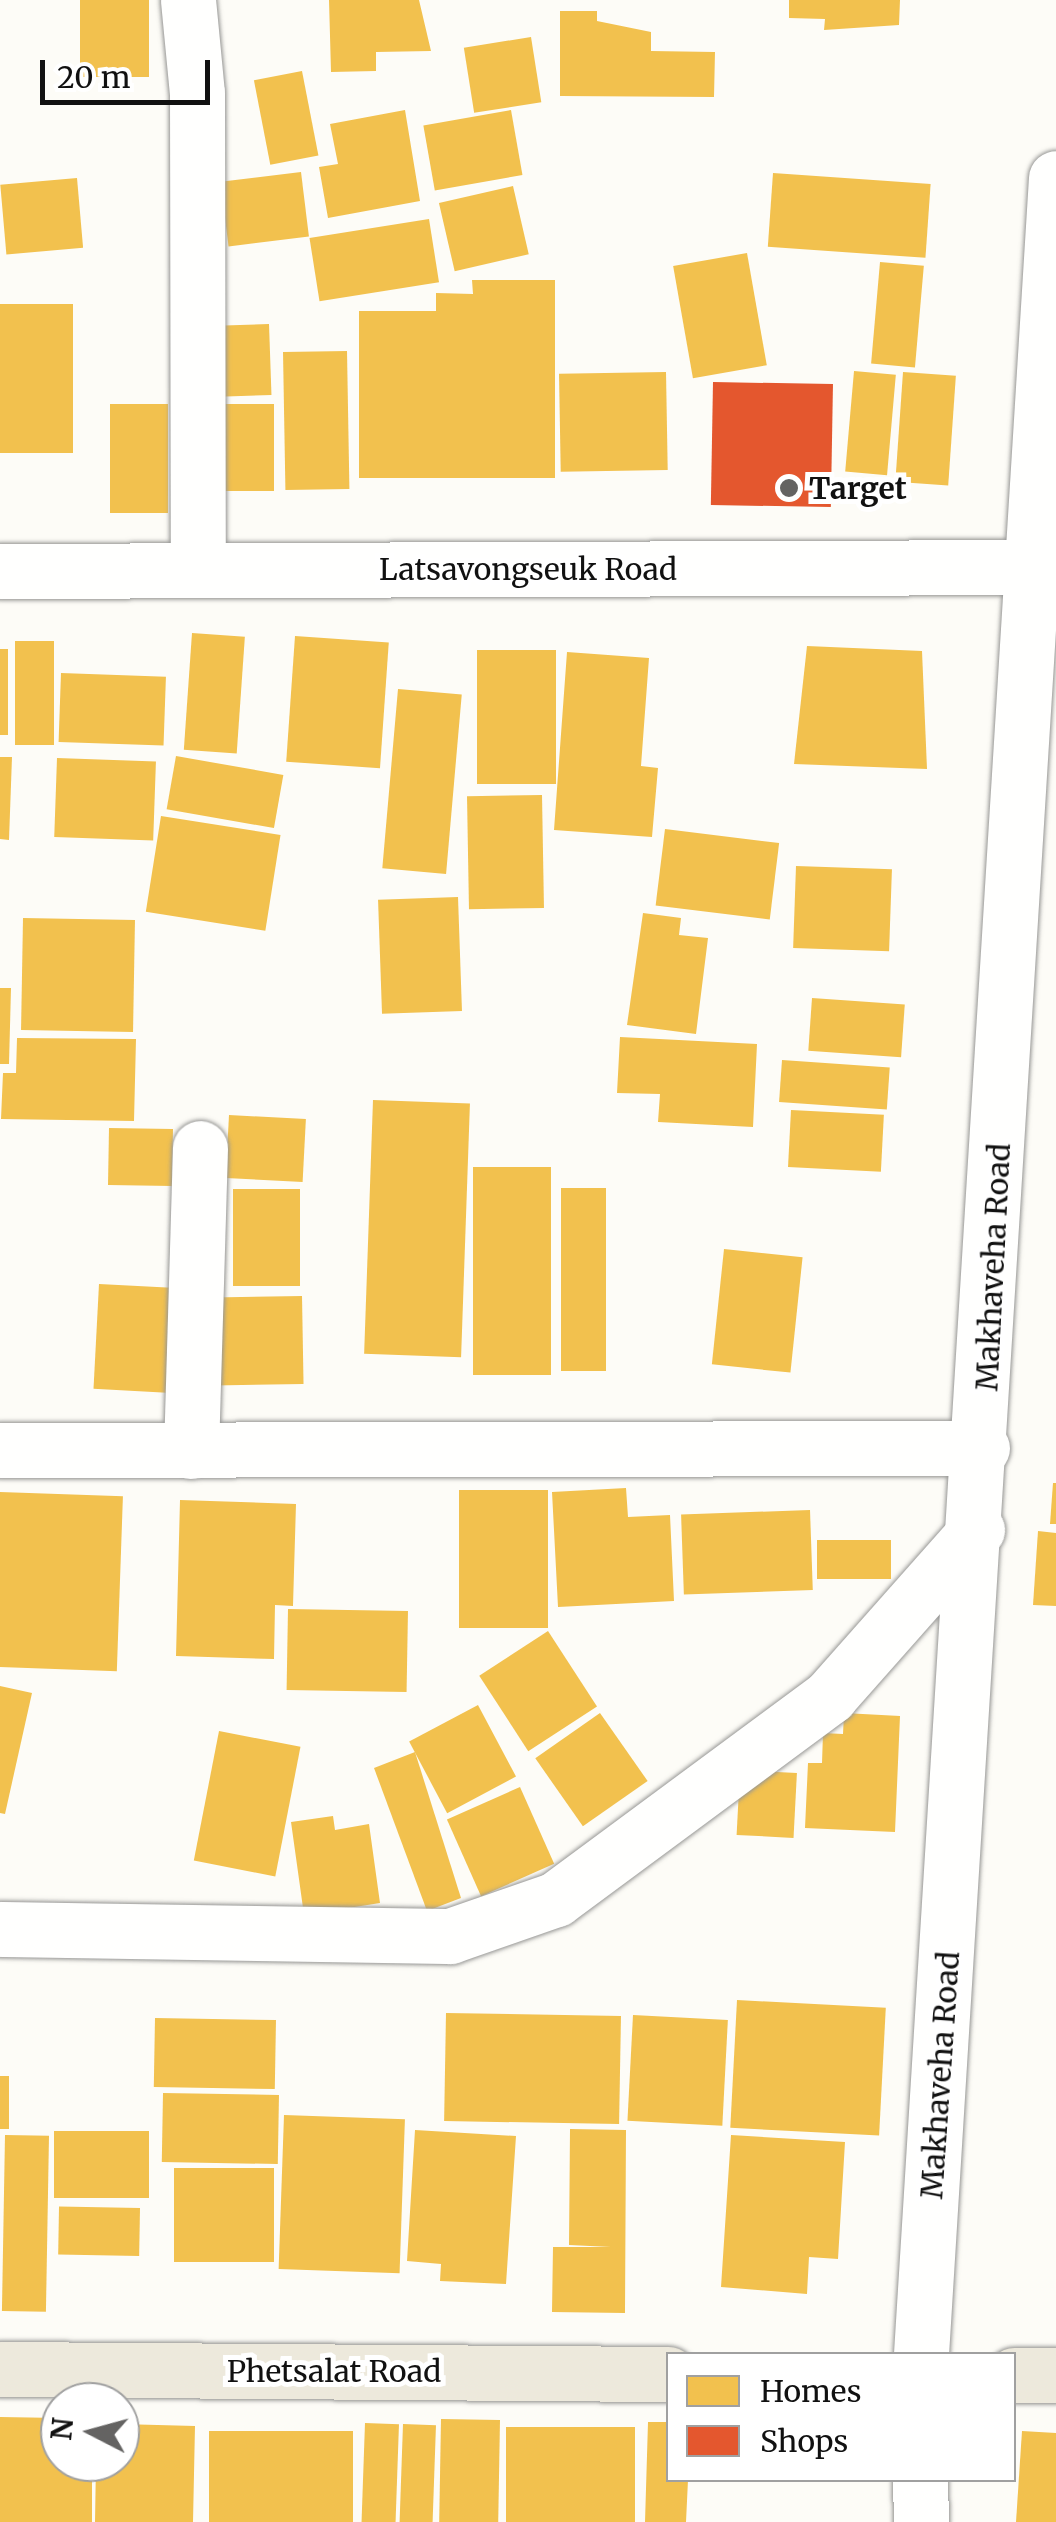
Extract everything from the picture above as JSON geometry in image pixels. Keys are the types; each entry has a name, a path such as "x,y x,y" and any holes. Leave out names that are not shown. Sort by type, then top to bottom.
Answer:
{"main road":[{"name":"Phetsalat Road","path":"0,2369 666,2374"},
{"path":"1016,2375 1056,2375"}],"street":[{"path":"188,0 197,93 198,570"},
{"name":"Makhaveha Road","path":"921,2352 1045,567 1056,178"},
{"name":"Latsavongseuk Road","path":"0,572 1045,567"},
{"path":"191,1451 200,1148"},
{"path":"0,1450 982,1448"},
{"path":"0,1929 450,1936 556,1899 830,1696 978,1530"},
{"path":"920,2482 920,2522"}],"building: Homes":[{"path":"80,0 149,0 149,77 80,77"},
{"path":"329,0 419,0 431,51 376,52 376,71 331,72"},
{"path":"789,0 900,0 899,25 824,30 825,19 789,18"},
{"path":"560,11 597,11 597,21 651,32 651,51 715,52 714,97 560,96"},
{"path":"531,37 541,102 474,113 464,48"},
{"path":"302,71 318,155 270,165 254,80"},
{"path":"405,110 420,201 328,218 319,167 338,164 330,124"},
{"path":"511,110 522,175 435,190 423,125"},
{"path":"301,172 309,237 229,246 221,182"},
{"path":"773,173 931,184 925,258 768,247"},
{"path":"77,178 83,248 6,254 0,185"},
{"path":"513,186 529,254 455,271 439,203"},
{"path":"429,219 439,282 320,301 309,238"},
{"path":"747,253 767,365 693,378 673,266"},
{"path":"880,262 924,266 915,367 871,364"},
{"path":"472,280 555,280 555,478 359,478 359,311 436,311 436,293 473,294"},
{"path":"0,304 73,304 73,453 0,453"},
{"path":"269,324 271,395 219,397 216,326"},
{"path":"347,351 349,489 285,490 283,352"},
{"path":"854,371 896,375 887,475 845,472"},
{"path":"666,372 668,470 561,472 559,374"},
{"path":"903,372 956,376 948,485 895,482"},
{"path":"110,404 168,404 168,513 110,513"},
{"path":"212,404 274,404 274,491 212,491"},
{"path":"192,633 245,637 237,753 184,750"},
{"path":"295,636 389,643 380,768 286,762"},
{"path":"15,641 54,641 54,745 15,745"},
{"path":"807,646 922,651 927,769 794,764"},
{"path":"0,649 8,649 8,735 0,735"},
{"path":"477,650 556,650 556,784 477,784"},
{"path":"567,652 649,658 641,766 658,768 652,837 554,830"},
{"path":"61,673 166,677 164,746 59,742"},
{"path":"398,689 462,695 446,874 382,868"},
{"path":"176,756 283,775 274,828 167,809"},
{"path":"0,757 12,757 9,840 0,839"},
{"path":"57,758 156,761 153,840 54,837"},
{"path":"542,795 544,908 469,909 467,796"},
{"path":"161,816 281,835 265,931 146,912"},
{"path":"665,829 779,843 770,919 656,905"},
{"path":"796,866 892,869 889,951 793,948"},
{"path":"458,897 462,1011 382,1014 378,900"},
{"path":"643,913 681,918 679,935 708,938 696,1034 627,1025"},
{"path":"23,918 135,920 133,1032 21,1030"},
{"path":"0,988 11,988 9,1064 0,1064"},
{"path":"812,998 905,1004 901,1057 808,1051"},
{"path":"620,1037 757,1044 753,1127 658,1122 660,1094 617,1093"},
{"path":"17,1038 136,1039 134,1121 1,1119 3,1073 16,1073"},
{"path":"782,1060 890,1068 887,1109 779,1102"},
{"path":"373,1100 470,1103 461,1357 364,1354"},
{"path":"791,1110 884,1115 881,1172 788,1167"},
{"path":"229,1115 306,1119 303,1182 226,1178"},
{"path":"109,1128 173,1129 172,1186 108,1185"},
{"path":"473,1167 551,1167 551,1375 473,1375"},
{"path":"561,1188 606,1188 606,1371 561,1371"},
{"path":"233,1189 300,1189 300,1286 233,1286"},
{"path":"724,1249 803,1257 790,1373 712,1364"},
{"path":"99,1284 186,1289 180,1393 94,1389"},
{"path":"302,1296 304,1384 214,1386 212,1298"},
{"path":"1053,1483 1056,1524 1050,1524"},
{"path":"626,1488 628,1517 670,1515 674,1601 558,1607 552,1492"},
{"path":"459,1490 548,1490 548,1628 459,1628"},
{"path":"0,1492 123,1496 117,1671 0,1667"},
{"path":"180,1500 296,1504 293,1606 275,1605 274,1659 176,1656"},
{"path":"810,1510 813,1590 684,1594 681,1515"},
{"path":"1038,1531 1056,1533 1056,1606 1033,1605"},
{"path":"817,1540 891,1540 891,1579 817,1579"},
{"path":"288,1609 408,1611 407,1692 287,1690"},
{"path":"548,1631 597,1706 528,1751 479,1676"},
{"path":"0,1686 32,1693 5,1814 0,1813"},
{"path":"478,1705 516,1777 447,1813 409,1742"},
{"path":"600,1713 648,1781 583,1826 535,1758"},
{"path":"844,1713 900,1716 895,1832 805,1828 808,1763 822,1763 823,1733 843,1734"},
{"path":"219,1731 300,1747 275,1876 194,1861"},
{"path":"415,1752 461,1898 427,1911 374,1768"},
{"path":"740,1770 797,1773 794,1838 737,1835"},
{"path":"520,1787 554,1864 481,1896 447,1820"},
{"path":"333,1816 335,1830 369,1824 380,1903 304,1915 291,1822"},
{"path":"737,2000 886,2008 879,2136 730,2128"},
{"path":"446,2013 621,2016 619,2124 444,2121"},
{"path":"633,2015 728,2020 722,2126 627,2121"},
{"path":"155,2018 276,2020 275,2089 154,2087"},
{"path":"0,2076 9,2076 9,2129 0,2129"},
{"path":"163,2093 279,2095 278,2164 162,2162"},
{"path":"284,2115 405,2119 400,2273 279,2269"},
{"path":"570,2129 626,2130 625,2313 552,2312 553,2247 611,2247 569,2245"},
{"path":"415,2130 516,2136 506,2284 440,2281 441,2264 407,2261"},
{"path":"54,2131 149,2131 149,2198 54,2198"},
{"path":"5,2135 49,2136 46,2312 2,2311"},
{"path":"731,2135 845,2142 838,2259 809,2257 807,2294 721,2287"},
{"path":"174,2168 274,2168 274,2262 174,2262"},
{"path":"59,2207 140,2208 139,2256 58,2255"},
{"path":"0,2417 40,2418 40,2482 92,2482 92,2522 0,2522"},
{"path":"441,2419 500,2420 498,2522 439,2522"},
{"path":"648,2422 666,2422 666,2482 688,2482 686,2522 645,2522"},
{"path":"365,2423 399,2424 396,2522 362,2522"},
{"path":"403,2424 436,2425 433,2522 400,2522"},
{"path":"140,2425 195,2426 193,2522 95,2522 96,2482 140,2482"},
{"path":"506,2427 635,2427 635,2522 506,2522"},
{"path":"209,2431 353,2431 353,2522 209,2522"},
{"path":"1022,2431 1056,2433 1056,2522 1016,2522"}],"building: Shops":[{"path":"713,382 833,384 831,507 711,505"}],"place":[{"name":"Target","path":"789,488"}]}
